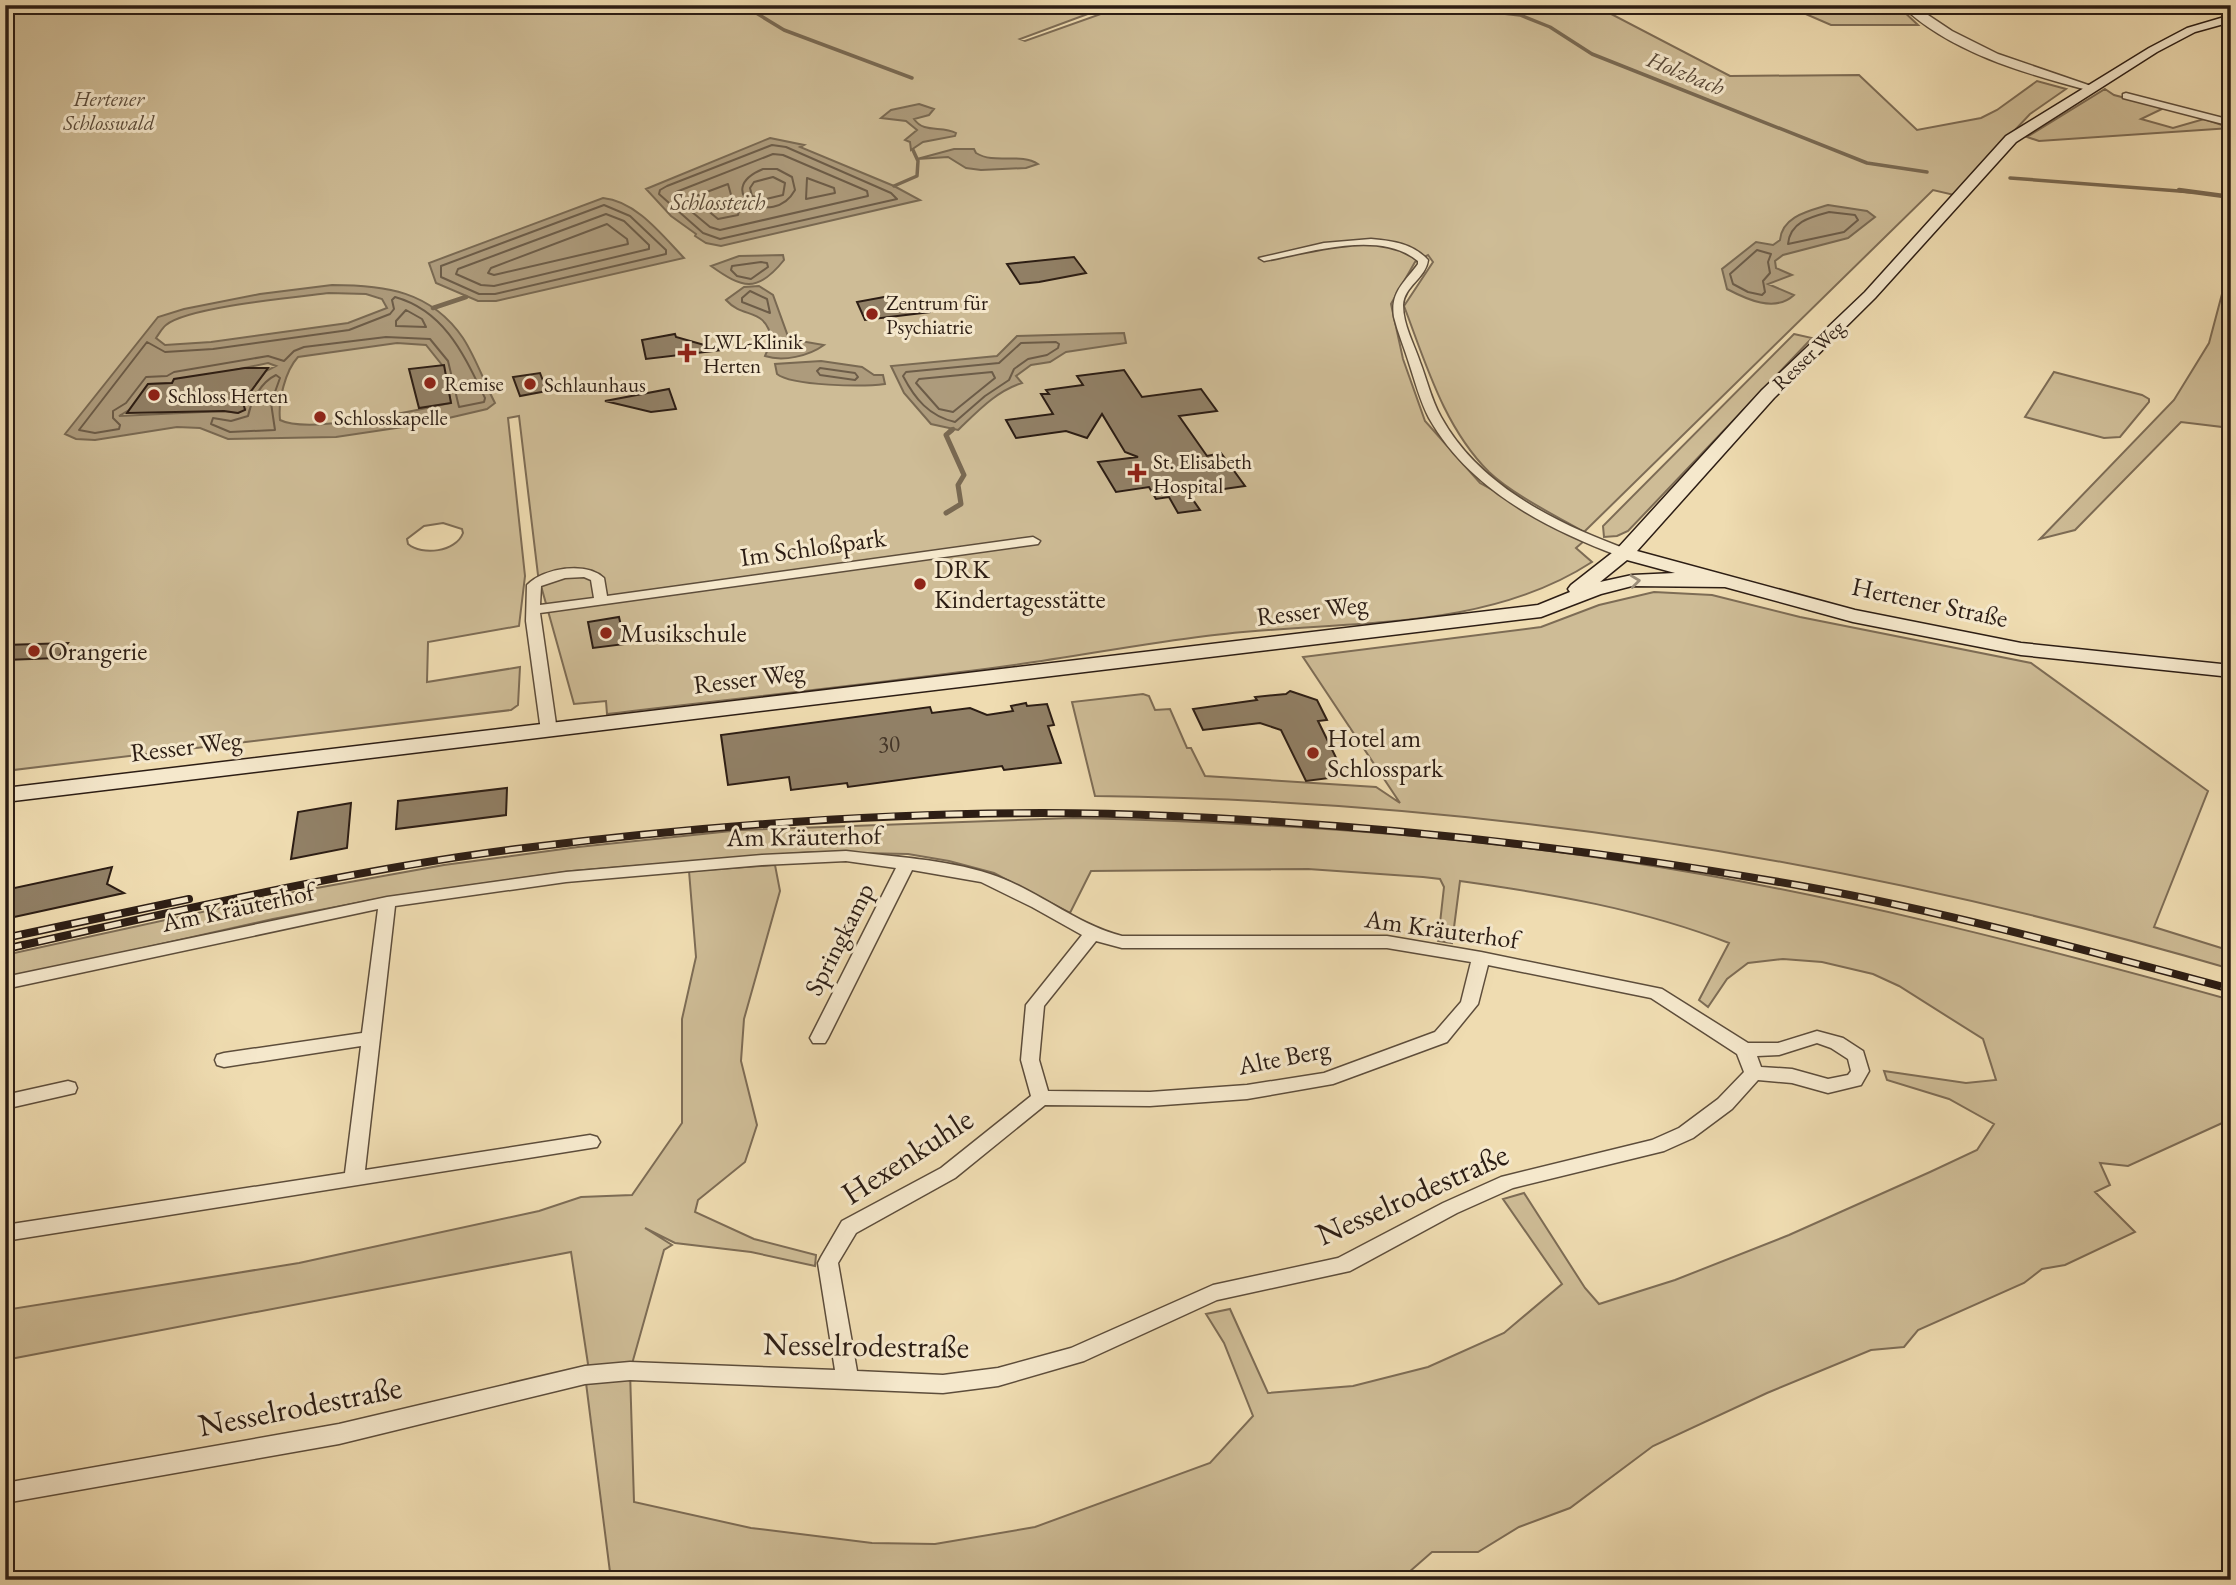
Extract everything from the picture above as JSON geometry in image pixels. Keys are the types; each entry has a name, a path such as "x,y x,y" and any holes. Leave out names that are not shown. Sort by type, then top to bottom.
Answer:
{"main road":[{"name":"Resser Weg","path":"1499,615 1581,588 1624,553 1768,394 1870,295 2011,139 2190,30 2231,19"},
{"name":"Hertener Straße","path":"1624,553 1853,616 2021,649 2231,671"},
{"name":"Resser Weg","path":"5,795 1541,611 1601,587 1636,580 1727,581"}],"street":[{"path":"1906,5 1924,20 1971,46 2030,70 2091,88"},
{"path":"2126,96 2231,123"},
{"path":"1264,258 1362,243 1398,245 1420,256 1423,260 1422,267 1400,295 1399,315 1429,404 1454,446 1481,473 1526,505 1589,541 1624,553"},
{"name":"Im Schloßpark","path":"533,610 1033,541"},
{"path":"549,731 533,610 533,589 538,581 589,573 594,576 601,601"},
{"name":"Am Kräuterhof","path":"5,983 387,902 566,877 762,860 846,856 907,863 986,878 1038,903 1092,934 1122,942 1387,942 1656,993 1745,1050"},
{"name":"Springkamp","path":"819,1038 907,863"},
{"path":"354,1179 387,902"},
{"path":"1041,1098 1030,1060 1035,1005 1092,934"},
{"name":"Alte Berg","path":"1041,1098 1150,1099 1247,1092 1326,1079 1441,1037 1469,1004 1481,958"},
{"path":"1817,1037 1837,1043 1856,1056 1860,1071 1854,1080 1828,1086 1792,1076 1754,1073 1745,1050 1779,1049 1817,1037"},
{"path":"224,1060 369,1038"},
{"name":"Nesselrodestraße","path":"5,1493 339,1434 585,1375 630,1371 943,1384 998,1377 1076,1355 1213,1293 1343,1265 1450,1208 1508,1182 1551,1170 1605,1161 1657,1146 1686,1133 1725,1104 1754,1073"},
{"path":"5,1102 68,1088"},
{"name":"Hexenkuhle","path":"847,1379 828,1263 849,1227 948,1173 1041,1098"},
{"path":"5,1233 590,1142"}],"green space":[{"name":"Hertener Schlosswald","path":"5,5 1112,5 1020,39 1025,41 1126,5 1594,5 1730,76 1859,75 1917,130 1981,118 1997,110 2037,81 2066,89 2030,114 1954,195 1933,190 1584,532 1499,480 1473,454 1460,435 1438,394 1404,306 1433,262 1428,255 1415,262 1391,304 1403,359 1425,421 1480,483 1584,541 1576,548 1592,562 1549,585 1502,602 1405,620 1206,636 957,673 607,714 606,701 574,704 538,575 519,416 508,418 525,576 519,626 428,642 427,682 520,667 518,705 511,710 5,771","holes":["443,523 462,529 463,533 459,539 446,548 430,551 408,544 407,539 424,526"]},
{"path":"1785,5 1899,7 1918,25 1831,25"},
{"path":"2105,89 2114,95 2164,108 2141,119 2173,128 2204,119 2231,128 2039,141 2027,137"},
{"path":"2231,260 2231,428 2181,422 2075,530 2040,539 2174,400 2209,343"},
{"path":"1794,334 1812,338 1628,531 1617,536 1604,537 1603,526"},
{"path":"2054,372 2142,395 2149,399 2149,402 2120,437 2104,438 2025,417"},
{"path":"1654,592 1712,595 1800,617 2031,663 2208,791 2154,927 2231,951 2231,969 2092,930 1952,897 1810,867 1669,843 1383,809 1239,800 1095,796 1072,702 1143,694 1149,696 1155,710 1170,709 1187,748 1191,748 1205,776 1376,787 1400,803 1303,657 1541,627 1599,605"},
{"path":"1073,818 1348,830 1553,851 1775,888 1927,921 2079,959 2231,1000 2231,1119 2128,1166 2100,1163 2110,1185 2095,1192 2135,1232 2065,1265 2042,1269 2024,1283 1918,1330 1904,1347 1871,1350 1767,1393 1653,1446 1570,1508 1519,1527 1478,1552 1432,1552 1400,1580 611,1580 585,1375 588,1364 571,1252 5,1360 5,1310 299,1263 539,1211 581,1197 632,1195 682,1123 682,1019 696,957 689,871 775,865 780,891 744,1019 741,1061 757,1125 745,1162 698,1200 695,1212 754,1239 816,1255 815,1266 751,1252 675,1243 645,1228 672,1245 664,1250 630,1371 634,1502 751,1528 872,1543 935,1544 1035,1527 1210,1463 1253,1416 1224,1343 1206,1314 1230,1309 1268,1393 1353,1386 1428,1367 1504,1333 1562,1284 1503,1199 1524,1193 1585,1288 1599,1304 1675,1280 1789,1235 1930,1172 1977,1150 1994,1124 1949,1099 1887,1080 1884,1071 1966,1083 1996,1080 1983,1039 1899,986 1873,974 1822,962 1783,959 1748,963 1727,979 1708,1007 1699,1000 1729,943 1663,921 1596,904 1460,881 1452,943 1438,941 1444,887 1440,879 1423,877 1308,869 1091,871 1070,913 994,873 949,861 908,854 813,852 771,855 572,871 388,897 273,919 5,979 5,955 289,893 444,865 578,847 741,830"}],"water":[{"path":"919,104 934,109 929,115 914,119 918,124 951,131 956,133 955,136 923,142 911,150 910,142 905,140 917,130 906,121 881,118 891,110"},
{"name":"Schlossteich","path":"770,138 804,145 800,147 894,186 920,200 721,246 706,243 695,236 696,234 671,216 646,189"},
{"path":"954,149 974,149 976,153 991,158 1023,159 1038,164 1026,168 981,170 966,168 948,157 917,159"},
{"name":"Schlossteich","path":"603,198 615,200 637,212 684,258 496,301 478,301 436,283 429,263"},
{"path":"1828,205 1867,211 1875,217 1848,238 1783,255 1775,261 1776,268 1792,275 1768,284 1794,295 1786,300 1769,304 1743,297 1727,289 1722,269 1756,242 1773,245 1780,240 1782,232 1791,220"},
{"path":"783,255 784,260 774,271 757,283 741,283 711,266 739,256"},
{"path":"352,285 388,289 421,301 450,322 463,338 495,403 487,409 423,424 336,437 228,439 200,428 177,427 95,440 76,439 65,434 158,317 260,294","holes":["329,293 366,294 382,299 387,308 348,323 211,342 165,345 156,338 166,325 196,313","397,343 426,345 442,365 451,403 337,423 294,424 280,420 283,387 289,370 298,357","268,363 276,366 266,371 240,406 245,409 238,413 224,411 119,416 129,410 148,384 172,383"]},
{"path":"759,286 773,295 789,339 824,345 796,357 765,356 772,340 769,329 759,318 726,300 744,287"},
{"path":"1124,333 1126,343 1066,352 1050,362 1031,365 1016,376 1022,383 995,397 958,430 931,424 904,393 891,366 997,356 1017,336"},
{"path":"821,361 862,367 874,375 883,375 885,384 845,385 797,381 777,374 775,364"}],"building":[{"name":"Zentrum für Psychiatrie","path":"1074,257 1086,273 1020,284 1007,264"},
{"name":"Zentrum für Psychiatrie","path":"884,297 930,312 865,320 857,302"},
{"path":"675,334 676,337 722,350 646,359 642,340"},
{"name":"Remise","path":"444,365 451,403 419,408 409,369"},
{"name":"Schloss Herten","path":"245,368 268,368 243,402 245,410 238,413 127,413 148,384 172,383 174,379"},
{"path":"1124,370 1142,397 1201,389 1217,411 1179,416 1207,456 1221,453 1245,486 1189,494 1200,510 1178,513 1169,497 1156,499 1149,487 1116,492 1098,462 1138,457 1125,452 1102,414 1087,438 1066,431 1016,438 1006,420 1053,414 1041,394 1049,394 1046,390 1083,385 1077,376"},
{"name":"Schlaunhaus","path":"540,373 547,391 520,396 513,377"},
{"name":"LWL-Klinik Herten","path":"669,389 676,409 651,412 605,401"},
{"name":"Musikschule","path":"619,617 625,644 593,648 588,622"},
{"name":"Orangerie","path":"68,643 58,658 5,660 5,645"},
{"name":"Hotel am Schlosspark","path":"1290,691 1317,700 1327,720 1318,721 1345,776 1306,781 1281,730 1260,723 1203,730 1193,709 1257,700 1255,697 1286,694"},
{"path":"1026,703 1027,706 1047,704 1054,725 1048,726 1061,763 1004,770 1002,766 848,787 847,783 791,790 789,777 728,785 721,735 930,707 932,713 970,708 987,715 1013,711 1011,706"},
{"path":"507,788 506,815 396,829 398,801"},
{"path":"351,803 347,848 291,859 298,812"},
{"path":"112,867 107,884 124,893 5,919 5,890"}],"waterway":[{"path":"743,5 784,30 912,78"},
{"name":"Holzbach","path":"1435,5 1520,15 1550,27 1592,54 1867,163 1927,172"},
{"path":"894,186 917,176 918,161 913,150"},
{"name":"Holzbach","path":"2010,178 2192,192"},
{"name":"Holzbach","path":"2179,190 2231,197"},
{"path":"433,308 466,297"},
{"path":"946,513 961,504 958,485 964,475 946,435 952,430"}],"railway":[{"path":"5,949 323,881 516,849 761,824 926,815 1090,813 1251,820 1409,832 1566,850 1724,873 1856,896 1964,920 2231,989"},
{"path":"5,938 189,899"}],"place":[{"name":"Zentrum für Psychiatrie","path":"872,314"},
{"name":"LWL-Klinik Herten","path":"687,353"},
{"name":"Remise","path":"430,383"},
{"name":"Schlaunhaus","path":"530,384"},
{"name":"Schloss Herten","path":"154,395"},
{"name":"Schlosskapelle","path":"320,417"},
{"name":"St. Elisabeth Hospital","path":"1137,473"},
{"name":"DRK Kindertagesstätte","path":"920,584"},
{"name":"Musikschule","path":"606,633"},
{"name":"Orangerie","path":"34,651"},
{"name":"Hotel am Schlosspark","path":"1313,753"}]}
